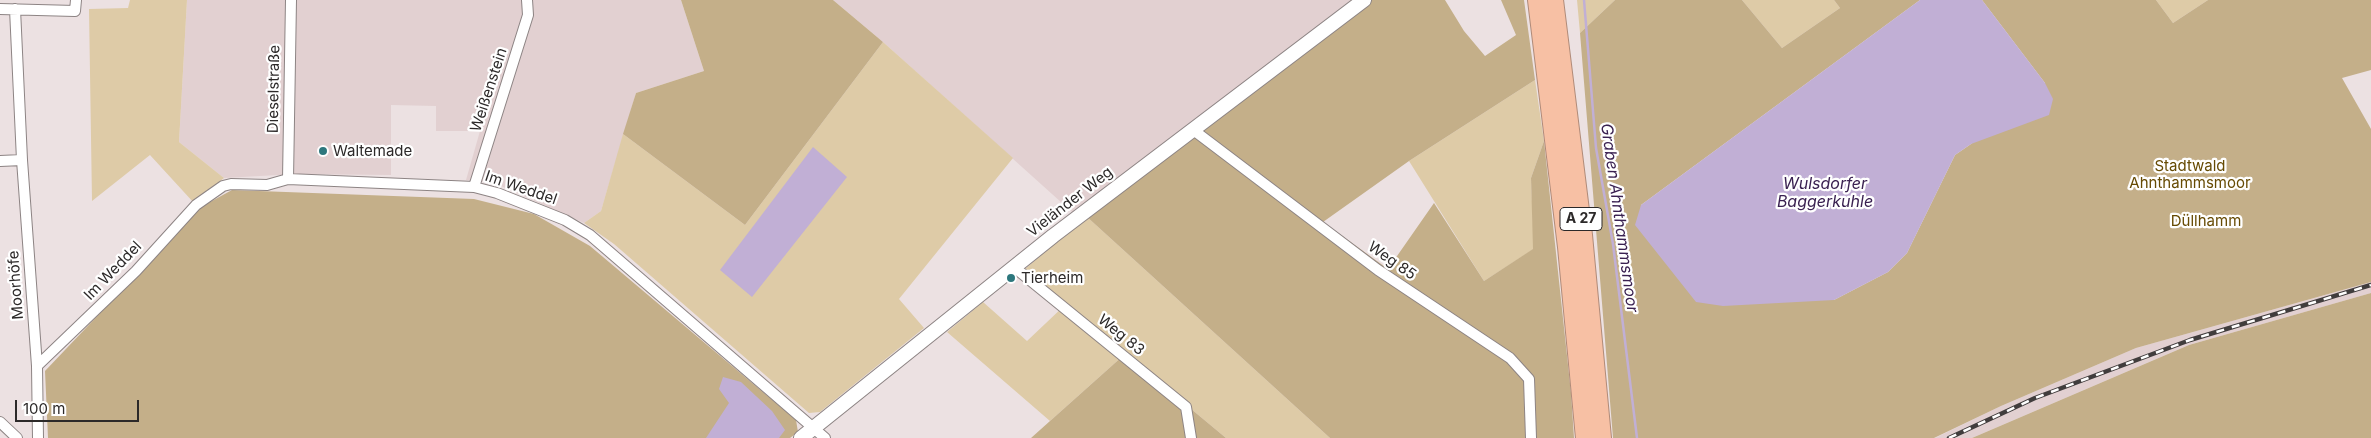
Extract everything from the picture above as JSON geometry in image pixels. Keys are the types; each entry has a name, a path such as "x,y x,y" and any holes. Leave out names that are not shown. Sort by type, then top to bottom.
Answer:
{"highway":[{"name":"A 27","path":"1537,0 1566,238 1584,438"},
{"name":"A 27","path":"1554,0 1583,235 1602,438"}],"street":[{"path":"0,9 75,11 76,0"},
{"name":"Dieselstraße","path":"288,179 291,0"},
{"name":"Weißenstein","path":"474,188 528,15 527,0"},
{"name":"Vieländer Weg","path":"801,438 1014,267 1364,0"},
{"name":"Moorhöfe","path":"16,10 22,160 37,366 38,438"},
{"name":"Weg 85","path":"1192,130 1378,270 1510,358 1529,379 1531,438"},
{"path":"0,161 22,160"},
{"name":"Im Weddel","path":"37,366 136,271 196,205 223,186 231,184 267,185 288,179 474,188 497,193 565,220 590,235 824,438"},
{"name":"Weg 83","path":"1014,267 1186,407 1191,438"},
{"path":"0,422 17,438"}],"shaded area":[{"path":"130,0 187,0 179,142 224,178 194,203 150,155 92,201 89,9 128,8"},
{"path":"187,0 681,0 704,71 636,93 601,211 584,223 492,182 466,180 480,131 436,131 436,106 391,105 391,175 296,174 224,178 179,142"},
{"path":"833,0 1353,0 1072,212 883,42"},
{"path":"1577,0 1615,0 1580,33"},
{"path":"1742,0 1834,0 1840,8 1782,48"},
{"path":"2156,0 2208,0 2173,23"},
{"path":"883,42 1013,158 899,299 924,328 820,412 809,413 614,244 584,223 601,211 623,134 745,225"},
{"path":"1535,80 1544,141 1531,178 1534,249 1484,281 1409,161"},
{"path":"1086,216 1330,438 1226,438 1125,354 1050,421 947,332 983,302 1027,341 1065,305 1025,269"},
{"path":"2371,282 2371,293 2189,345 1972,438 1935,438 2001,406 2136,348"}],"green space":[{"path":"681,0 833,0 883,42 745,225 623,134 636,93 704,71"},
{"path":"1372,0 1445,0 1464,31 1485,56 1516,35 1501,0 1524,0 1535,80 1409,161 1323,222 1388,269 1434,203 1484,281 1533,249 1531,178 1544,141 1571,393 1574,438 1330,438 1086,216"},
{"name":"Stadtwald Ahnthammsmoor","path":"1615,0 1742,0 1782,48 1840,8 1834,0 1920,0 1641,205 1834,300 1888,272 1907,253 1955,155 2045,83 1982,0 2156,0 2173,23 2208,0 2371,0 2371,70 2342,78 2371,129 2371,282 2136,348 2001,406 1934,438 1613,438 1580,33"},
{"path":"232,190 474,199 534,214 590,246 796,420 798,432 790,438 48,438 45,371 201,207"},
{"path":"2371,293 2371,438 1972,438 2189,345"},
{"path":"1125,354 1226,438 1031,438"}],"water":[{"name":"Wulsdorfer Baggerkuhle","path":"1920,0 1982,0 2045,83 2053,99 2049,115 1971,144 1955,155 1907,253 1888,272 1834,300 1723,306 1696,302 1635,225 1641,205"},
{"path":"813,147 847,177 752,297 720,270"},
{"path":"723,377 741,382 772,411 785,430 779,438 706,438 729,403 719,389"}],"waterway":[{"name":"Graben Ahnthammsmoor","path":"1584,0 1596,148 1613,244 1637,438"}],"railway":[{"path":"1949,438 2035,398 2190,340 2371,285"}],"place":[{"name":"Waltemade","path":"323,151"},
{"name":"Tierheim","path":"1011,278"}],"park label":[{"name":"Düllhamm","path":"2206,221"}]}
